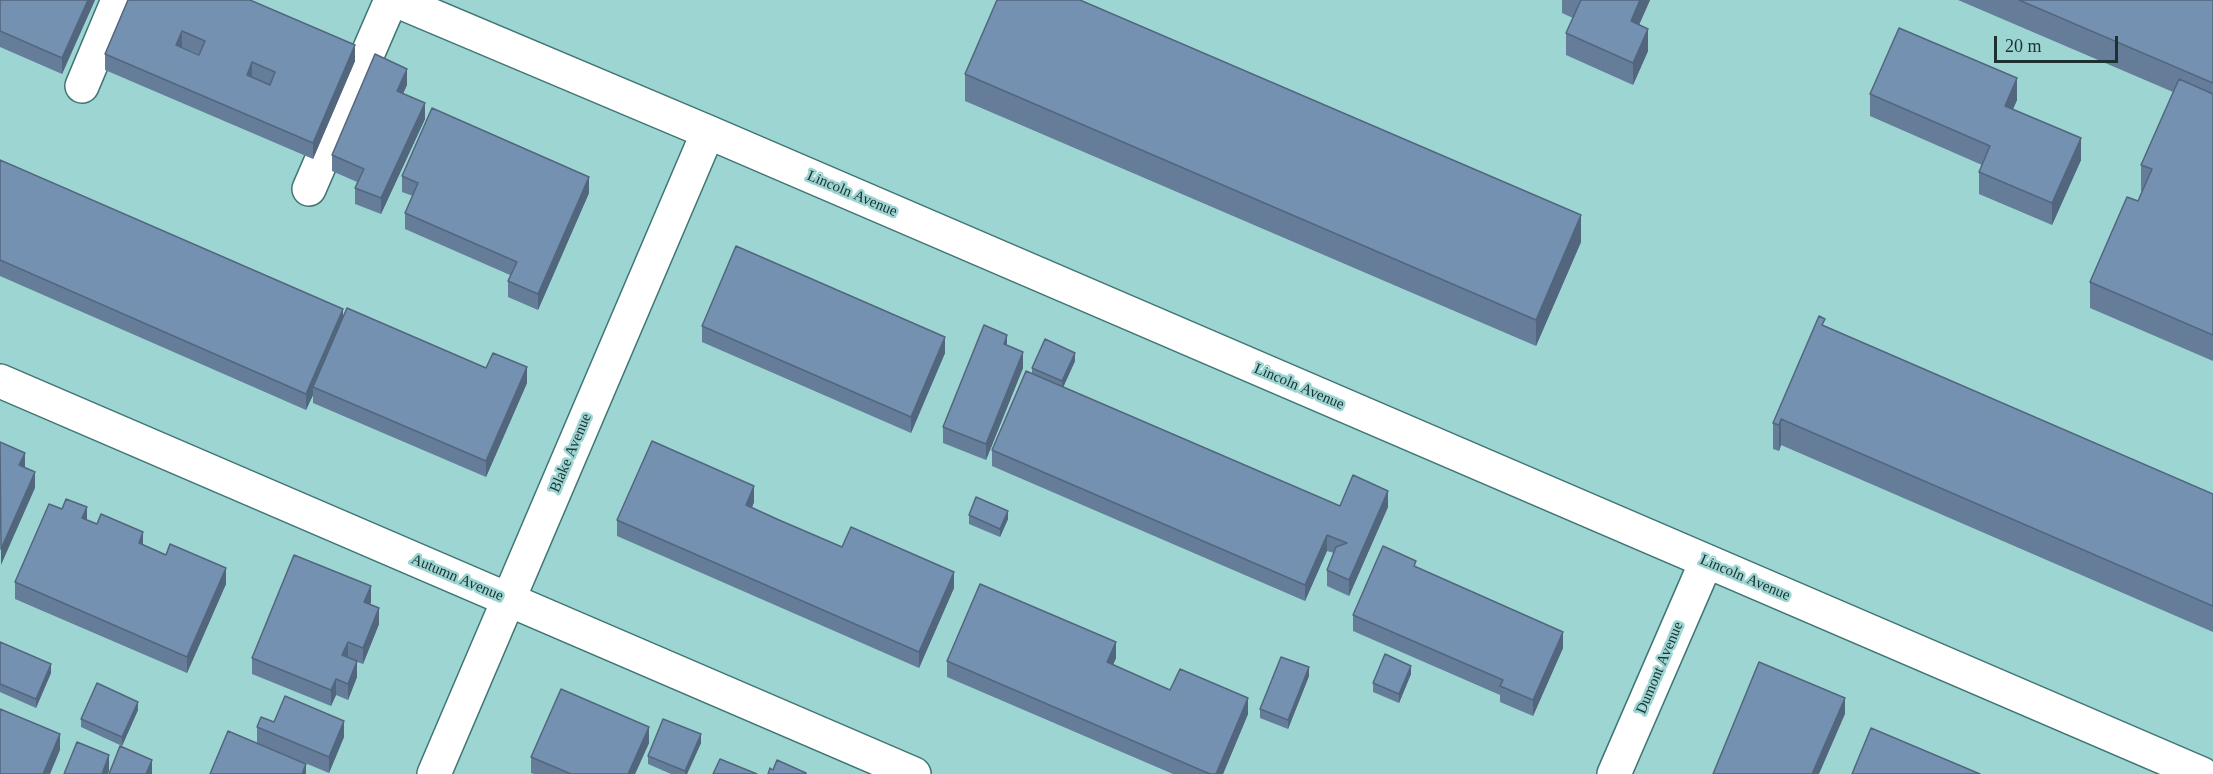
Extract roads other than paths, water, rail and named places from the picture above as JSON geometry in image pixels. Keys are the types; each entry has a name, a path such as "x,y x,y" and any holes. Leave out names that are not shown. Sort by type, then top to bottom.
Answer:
{"street":[{"path":"82,86 118,0"},
{"path":"309,189 393,0"},
{"name":"Lincoln Avenue","path":"393,0 708,132 2202,774"},
{"name":"Blake Avenue","path":"434,774 708,132"},
{"name":"Autumn Avenue","path":"0,381 914,774"},
{"name":"Dumont Avenue","path":"1614,774 1706,562"}]}
